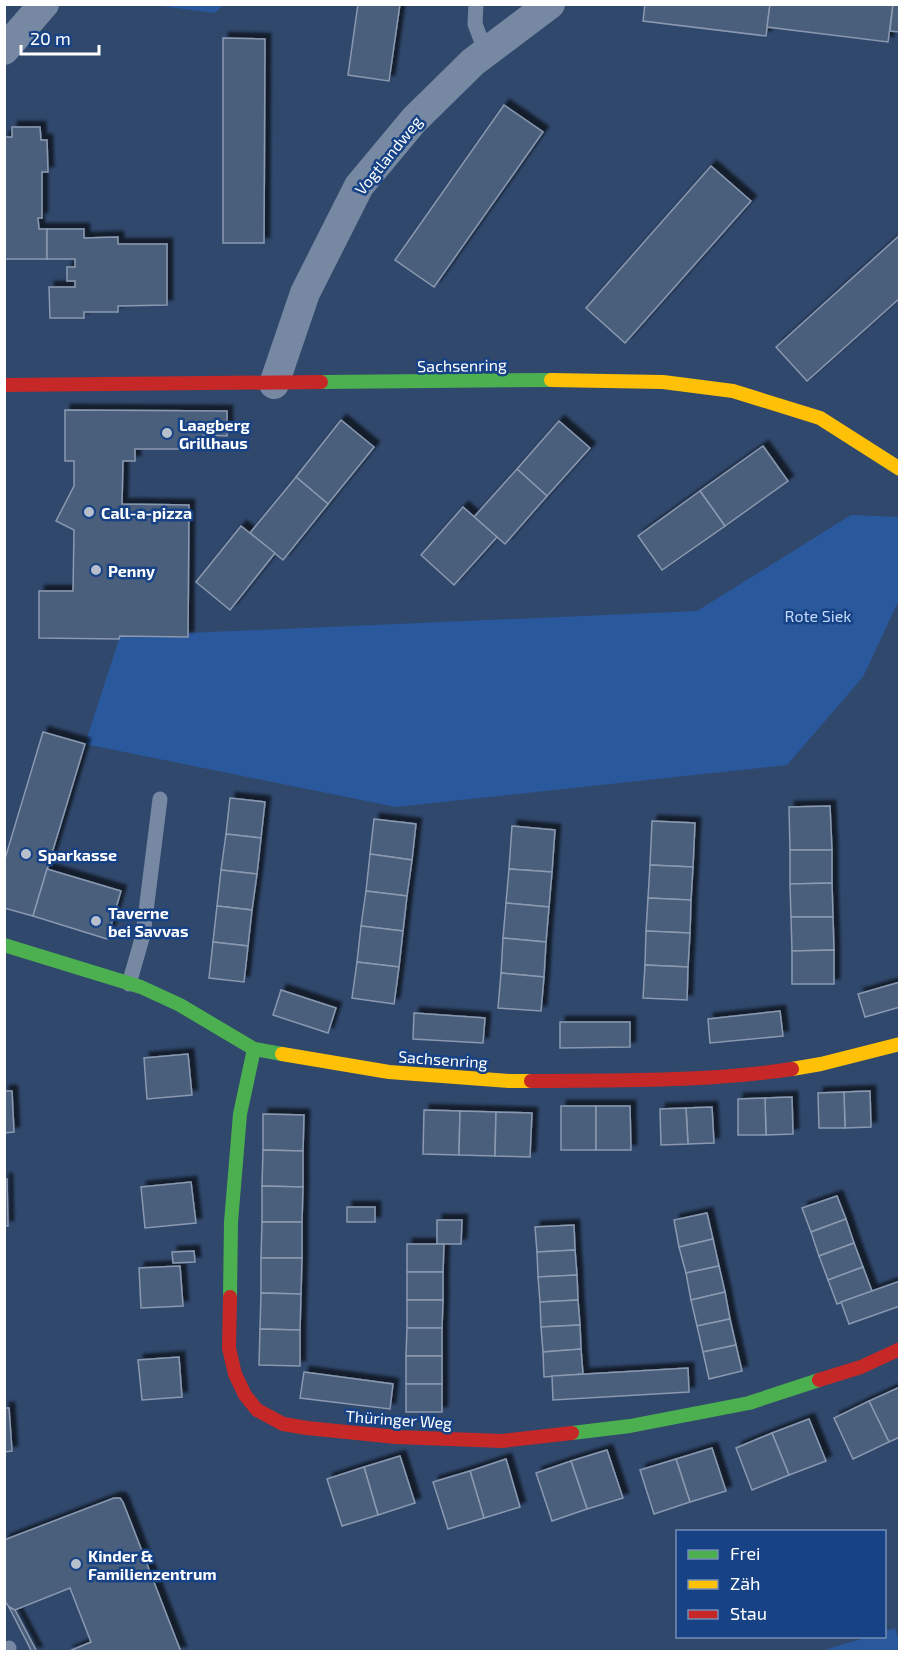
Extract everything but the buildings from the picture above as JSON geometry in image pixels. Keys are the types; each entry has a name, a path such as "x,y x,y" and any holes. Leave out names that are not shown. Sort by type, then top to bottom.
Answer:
{"street":[{"path":"4,50 44,4"},
{"name":"Vogtlandweg","path":"274,384 305,293 359,186 414,120 473,63 550,4"},
{"name":"Sachsenring","path":"4,385 622,380 663,382 733,391 820,418 900,469"},
{"name":"Sachsenring","path":"4,945 141,987 180,1005 254,1049 400,1073 509,1081 672,1080 752,1075 821,1064 900,1044"},
{"name":"Thüringer Weg","path":"254,1049 240,1114 231,1222 229,1348 235,1374 245,1395 257,1410 283,1424 396,1437 502,1441 630,1426 749,1403 861,1367 900,1349"}],"lane":[{"path":"476,4 475,24 486,53"},
{"path":"129,984 143,934 160,800"}],"green space":[{"path":"223,4 215,13 153,5"},
{"name":"Rote Siek","path":"851,515 899,517 899,600 863,677 787,765 396,807 85,744 120,636 697,611"},
{"path":"895,1628 899,1651 821,1651 865,1638 886,1638 886,1631"}],"traffic: fast":[{"path":"321,382 551,380"},
{"path":"4,945 141,987 180,1005 254,1049 282,1054"},
{"path":"230,1297 231,1222 240,1114 254,1049"},
{"path":"572,1433 630,1426 749,1403 819,1380"}],"traffic: slow":[{"path":"551,380 663,382 733,391 820,418 900,469"},
{"path":"792,1069 900,1044"},
{"path":"282,1054 389,1072 531,1081"}],"traffic: jam":[{"path":"4,385 321,382"},
{"path":"531,1081 695,1078 792,1069"},
{"path":"230,1297 229,1348 235,1374 245,1395 257,1410 283,1424 396,1437 502,1441 572,1433"},
{"path":"819,1380 861,1367 900,1349"}],"place":[{"name":"Laagberg Grillhaus","path":"167,433"},
{"name":"Call-a-pizza","path":"89,512"},
{"name":"Penny","path":"96,570"},
{"name":"Sparkasse","path":"26,854"},
{"name":"Taverne bei Savvas","path":"96,921"},
{"name":"Kinder & Familienzentrum","path":"76,1564"}]}
